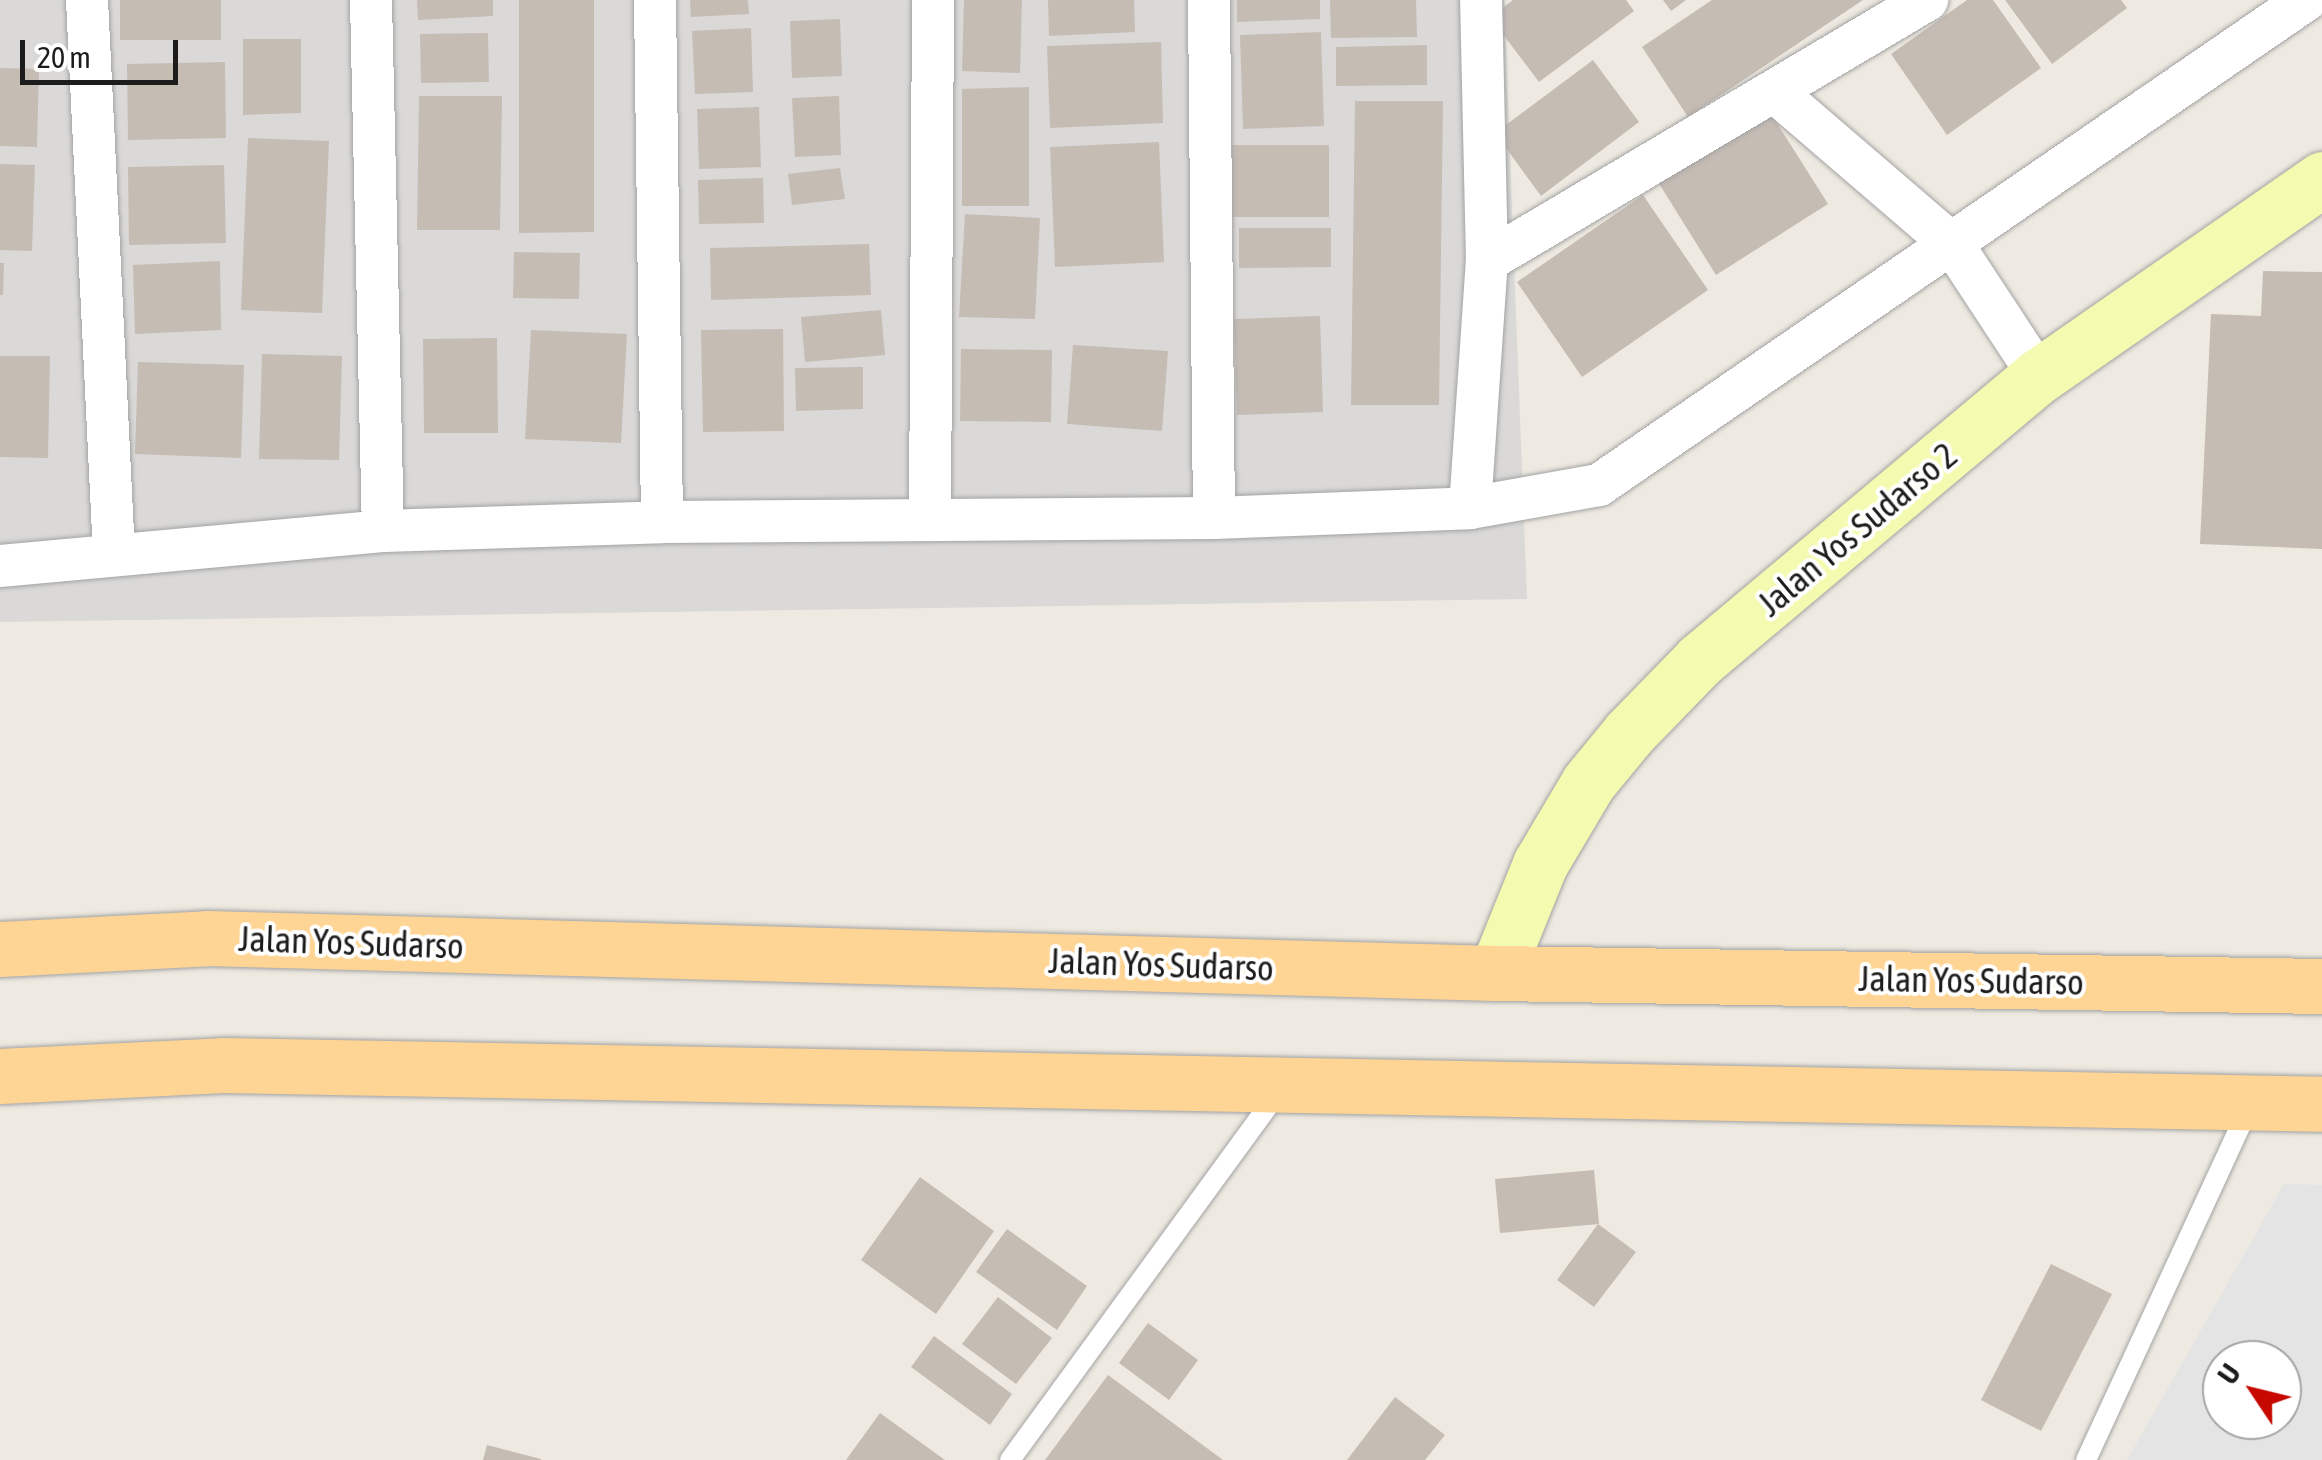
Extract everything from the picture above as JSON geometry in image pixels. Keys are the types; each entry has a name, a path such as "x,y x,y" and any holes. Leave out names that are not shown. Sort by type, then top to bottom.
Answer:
{"main road":[{"name":"Jalan Yos Sudarso 2","path":"1496,972 1540,864 1588,784 1629,733 1700,660 2040,376 2322,179"},
{"name":"Jalan Yos Sudarso","path":"0,948 207,938 1496,972 2322,986"},
{"path":"0,1076 223,1065 2322,1104"}],"street":[{"path":"87,0 114,554"},
{"path":"372,0 383,532"},
{"path":"655,0 662,522"},
{"path":"930,520 933,0"},
{"path":"1209,0 1214,518"},
{"path":"1470,508 1488,261 1480,0"},
{"path":"1488,261 1927,0"},
{"path":"0,566 383,532 662,522 1214,518 1470,508 1598,485 2306,0"},
{"path":"1774,92 1953,245 2040,376"}],"lane":[{"path":"1010,1460 1285,1084"},
{"path":"2086,1460 2251,1103"}],"shaded area":[{"path":"0,0 1504,0 1527,599 0,622"},
{"path":"2284,1184 2322,1185 2322,1460 2127,1460"}],"building":[{"path":"120,0 221,0 221,40 120,40"},
{"path":"417,0 493,0 493,16 418,20"},
{"path":"519,0 594,0 594,232 519,233"},
{"path":"690,0 748,0 749,14 691,17"},
{"path":"964,0 1022,0 1020,73 962,71"},
{"path":"1048,0 1134,0 1135,32 1049,36"},
{"path":"1237,0 1320,0 1320,19 1237,22"},
{"path":"1330,0 1416,0 1417,37 1331,38"},
{"path":"1513,0 1626,0 1634,11 1539,82 1490,17"},
{"path":"1663,0 1686,0 1671,11"},
{"path":"1712,0 1863,0 1688,117 1642,47"},
{"path":"1967,0 1993,0 2041,68 1947,135 1891,54"},
{"path":"2005,0 2121,0 2127,8 2052,64"},
{"path":"840,19 842,76 792,78 790,21"},
{"path":"751,28 753,92 695,94 692,31"},
{"path":"1321,32 1324,126 1243,129 1240,35"},
{"path":"488,33 489,82 421,83 420,34"},
{"path":"243,39 301,39 301,113 243,115"},
{"path":"1161,42 1163,123 1050,128 1047,46"},
{"path":"1427,45 1427,85 1336,86 1336,47"},
{"path":"1593,60 1639,122 1541,196 1495,133"},
{"path":"225,62 226,138 128,140 127,64"},
{"path":"0,68 39,69 37,147 0,146"},
{"path":"1029,87 1029,206 962,206 962,89"},
{"path":"419,96 502,96 500,230 417,230"},
{"path":"839,96 841,155 795,157 792,98"},
{"path":"1355,101 1443,101 1439,405 1351,405"},
{"path":"759,107 761,167 699,169 697,109"},
{"path":"1770,112 1828,204 1716,275 1658,182"},
{"path":"248,138 329,141 322,313 241,310"},
{"path":"1159,142 1164,262 1055,267 1050,147"},
{"path":"1232,145 1329,145 1329,217 1232,217"},
{"path":"0,164 35,165 32,251 0,250"},
{"path":"224,165 226,243 129,245 128,167"},
{"path":"840,168 845,199 792,205 788,174"},
{"path":"763,178 764,223 699,224 698,180"},
{"path":"1643,195 1708,290 1582,377 1517,282"},
{"path":"965,214 1040,218 1035,319 959,317"},
{"path":"1239,228 1331,228 1331,267 1239,268"},
{"path":"869,244 871,295 711,300 710,248"},
{"path":"514,252 580,253 579,299 513,298"},
{"path":"220,261 221,330 135,334 133,265"},
{"path":"0,263 4,263 3,295 0,295"},
{"path":"2263,271 2322,272 2322,549 2200,544 2211,314 2261,316"},
{"path":"881,310 885,355 805,362 801,317"},
{"path":"1320,316 1323,412 1237,415 1234,319"},
{"path":"783,329 784,431 703,432 701,330"},
{"path":"531,330 627,334 621,443 525,439"},
{"path":"497,338 498,433 424,433 423,339"},
{"path":"1073,345 1168,351 1162,431 1067,424"},
{"path":"961,349 1052,350 1051,422 960,421"},
{"path":"262,354 342,356 339,460 259,459"},
{"path":"0,356 50,356 48,458 0,457"},
{"path":"138,362 244,365 241,458 135,454"},
{"path":"863,367 863,409 796,411 795,368"},
{"path":"1594,1170 1599,1224 1500,1233 1495,1179"},
{"path":"920,1177 994,1231 936,1314 861,1260"},
{"path":"1598,1224 1636,1252 1594,1307 1557,1280"},
{"path":"1007,1229 1087,1286 1057,1330 976,1272"},
{"path":"2051,1264 2112,1294 2041,1431 1981,1400"},
{"path":"998,1297 1052,1338 1016,1384 962,1344"},
{"path":"1148,1323 1198,1360 1169,1400 1119,1363"},
{"path":"934,1336 1012,1394 990,1425 911,1367"},
{"path":"1108,1375 1223,1460 1045,1460"},
{"path":"1395,1397 1445,1435 1425,1460 1347,1460"},
{"path":"880,1413 945,1460 846,1460"},
{"path":"487,1445 541,1459 541,1460 483,1460"}]}
